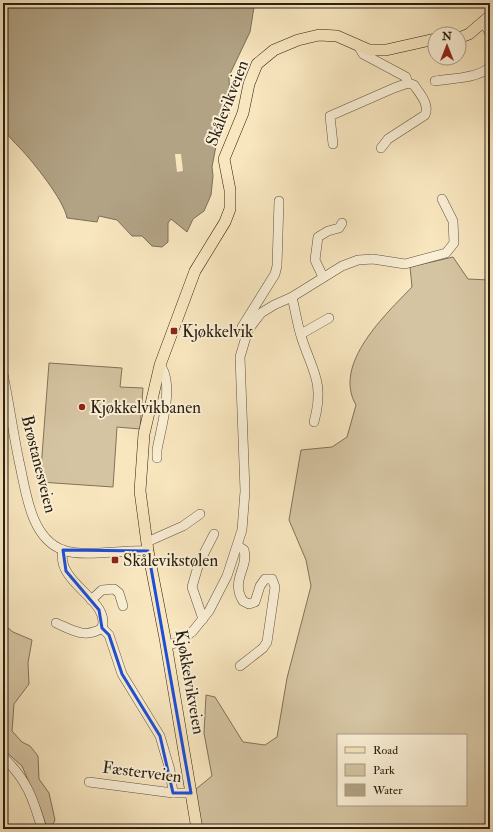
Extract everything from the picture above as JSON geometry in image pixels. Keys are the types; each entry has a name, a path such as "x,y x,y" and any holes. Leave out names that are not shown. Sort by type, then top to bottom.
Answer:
{"main road":[{"path":"467,35 487,19"},
{"name":"Skålevikveien","path":"168,342 195,272 225,222 230,209 230,190 224,159 244,113 249,84 257,64 274,50 309,37 337,36 369,50 386,50 427,41"},
{"name":"Kjøkkelvikveien","path":"168,342 160,365 146,422 140,476 148,546 192,793 197,829"}],"street":[{"path":"487,19 490,34"},
{"name":"Skålevikveien","path":"356,44 364,54 403,75 408,83 414,85 425,102 426,112 422,118 388,139 381,148"},
{"path":"435,82 471,76 481,73 490,66"},
{"path":"333,144 330,116 408,83"},
{"path":"166,646 181,641 203,620 221,590 238,546 242,530 245,491 240,357 246,335 252,323 261,313 274,305 292,297 323,277 358,260 374,259 405,264 446,253 454,243 453,221 442,198"},
{"path":"246,335 242,332 242,327 275,274 277,266 279,201"},
{"path":"323,277 315,260 318,237 328,231 339,228 342,223"},
{"path":"292,297 301,334 318,381 317,412 314,422"},
{"path":"301,334 328,318"},
{"path":"157,458 167,380 160,365"},
{"name":"Brøstanesveien","path":"3,374 22,479 30,508 39,529 45,537 55,546 63,550 77,553 133,550 148,546"},
{"path":"148,546 183,526 200,514"},
{"path":"203,620 192,587 199,563 214,534"},
{"path":"238,546 244,550 246,556 238,579 239,593 243,601 249,604 255,602 260,586 265,579 272,579 275,587 267,642 264,648 240,666"},
{"path":"63,550 62,559 66,571 91,600 103,617 102,628"},
{"path":"91,600 102,590 114,589 119,593 123,606"},
{"path":"56,623 84,634 96,632 102,628"},
{"path":"102,628 109,635 122,674 160,736 170,770 173,793"},
{"path":"3,758 16,770 29,788 34,799 42,829"},
{"name":"Fæsterveien","path":"89,782 173,793 192,793"}],"highlighted area":[{"path":"63,550 148,551 191,793 173,793 160,736 122,674 109,635 102,628 99,610 66,571"}],"green space":[{"path":"453,257 468,279 489,280 490,282 490,829 197,829 191,793 212,776 204,733 206,695 215,697 243,742 265,745 277,737 287,678 311,586 306,560 289,520 301,450 332,447 347,437 356,405 350,389 351,373 356,357 365,341 377,325 412,287 410,267"},
{"name":"Kjøkkelvikbanen","path":"49,363 122,368 120,387 143,388 140,429 117,427 113,487 40,482"},
{"path":"3,624 13,632 32,640 28,663 29,684 14,704 12,731 22,742 30,746 38,756 39,779 49,793 55,820 51,828 47,828 22,766 3,749"}],"water":[{"path":"3,3 258,3 254,7 250,32 229,76 230,110 222,127 216,146 212,167 213,176 211,195 204,211 193,219 187,232 171,219 168,223 168,242 162,247 152,246 142,236 132,236 117,220 99,216 97,222 67,218 60,201 47,182 32,162 3,129"}],"pier":[{"path":"175,154 181,154 183,171 177,172"}],"place":[{"name":"Kjøkkelvik","path":"174,331"},
{"name":"Kjøkkelvikbanen","path":"82,407"},
{"name":"Skålevikstølen","path":"115,560"}]}
